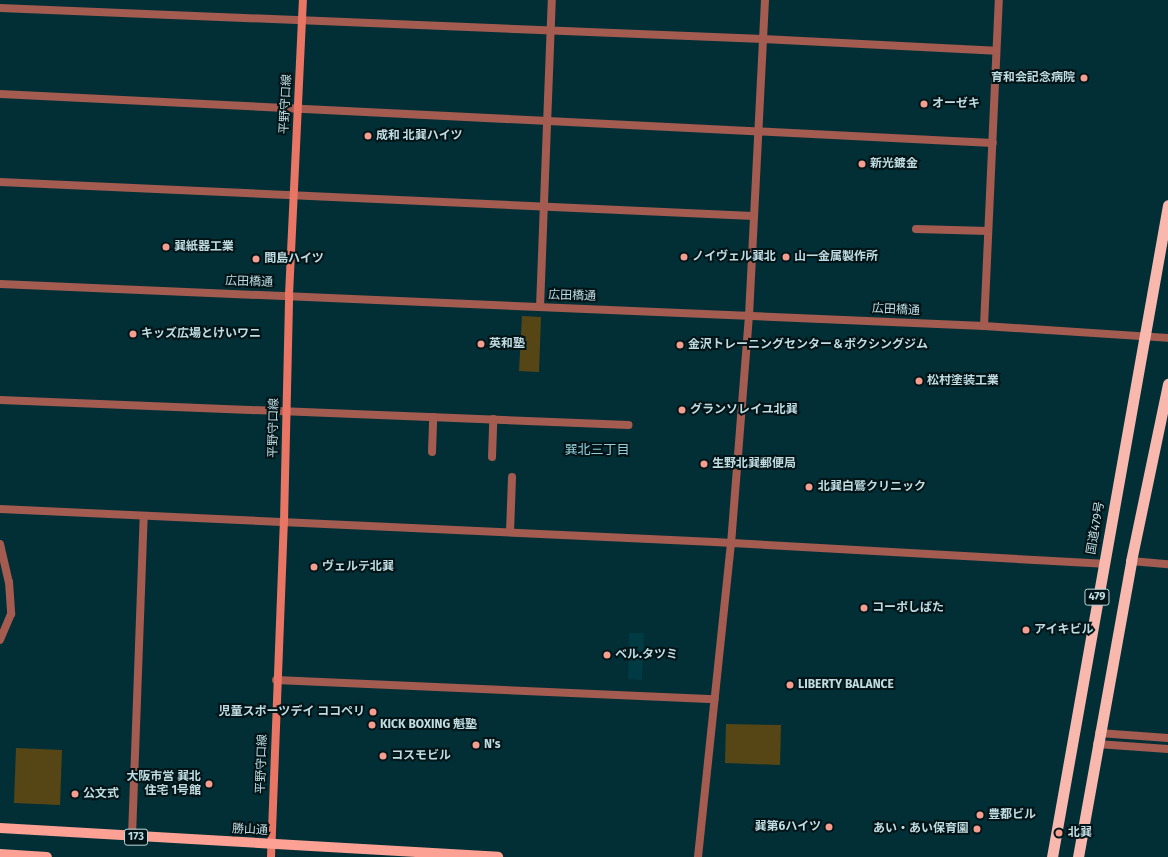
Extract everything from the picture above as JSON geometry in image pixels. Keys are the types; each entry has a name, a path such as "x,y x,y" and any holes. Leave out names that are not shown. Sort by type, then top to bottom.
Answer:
{"highway":[{"name":"国道479号","path":"1052,857 1168,205"},
{"name":"479","path":"1078,857 1097,744 1131,561 1168,384"}],"main road":[{"name":"平野守口線","path":"271,857 276,680 284,522 289,295 303,0"},
{"name":"勝山通","path":"0,828 498,857"},
{"path":"0,854 47,857"}],"street":[{"path":"540,307 552,0"},
{"path":"698,857 730,544 749,316 765,0"},
{"path":"984,326 999,0"},
{"path":"0,8 551,32 763,39 996,51"},
{"path":"0,94 992,143"},
{"path":"0,182 753,216"},
{"path":"916,229 988,232"},
{"name":"広田橋通","path":"0,284 289,295 984,326 1168,338"},
{"path":"0,400 629,425"},
{"path":"432,452 433,417"},
{"path":"492,457 493,419"},
{"path":"510,532 512,477"},
{"path":"0,509 510,532 1103,564"},
{"path":"132,836 144,516"},
{"path":"0,544 8,582 10,614 0,640"},
{"path":"1131,561 1168,564"},
{"path":"276,680 715,699"},
{"path":"1099,733 1168,738"},
{"path":"1097,744 1168,749"}],"shaded area":[{"path":"522,316 541,317 539,372 519,371"},
{"path":"629,633 644,633 642,680 628,679"},
{"path":"726,724 781,725 780,765 725,763"},
{"path":"16,748 62,750 60,805 14,803"}],"place":[{"name":"育和会記念病院","path":"1084,78"},
{"name":"オーゼキ","path":"924,104"},
{"name":"成和 北巽ハイツ","path":"368,136"},
{"name":"新光鍍金","path":"862,164"},
{"name":"巽紙器工業","path":"166,247"},
{"name":"ノイヴェル巽北","path":"684,257"},
{"name":"山一金属製作所","path":"786,257"},
{"name":"間島ハイツ","path":"256,259"},
{"name":"キッズ広場とけいワニ","path":"133,334"},
{"name":"英和塾","path":"481,344"},
{"name":"金沢トレーニングセンター＆ボクシングジム","path":"680,345"},
{"name":"松村塗装工業","path":"919,381"},
{"name":"グランソレイユ北巽","path":"682,410"},
{"name":"生野北巽郵便局","path":"704,464"},
{"name":"北巽白鷲クリニック","path":"809,487"},
{"name":"ヴェルテ北巽","path":"314,567"},
{"name":"コーポしばた","path":"864,608"},
{"name":"アイキビル","path":"1026,630"},
{"name":"ベル.タツミ","path":"607,655"},
{"name":"LIBERTY BALANCE","path":"790,685"},
{"name":"児童スポーツデイ ココペリ","path":"373,712"},
{"name":"KICK BOXING 魁塾","path":"372,725"},
{"name":"N's","path":"476,745"},
{"name":"コスモビル","path":"383,756"},
{"name":"大阪市営 巽北 住宅 1号館","path":"209,784"},
{"name":"公文式","path":"75,794"},
{"name":"豊都ビル","path":"980,815"},
{"name":"巽第6ハイツ","path":"829,827"},
{"name":"あい・あい保育園","path":"977,829"},
{"name":"北巽","path":"1059,833"}],"district":[{"name":"巽北三丁目","path":"597,450"}]}
